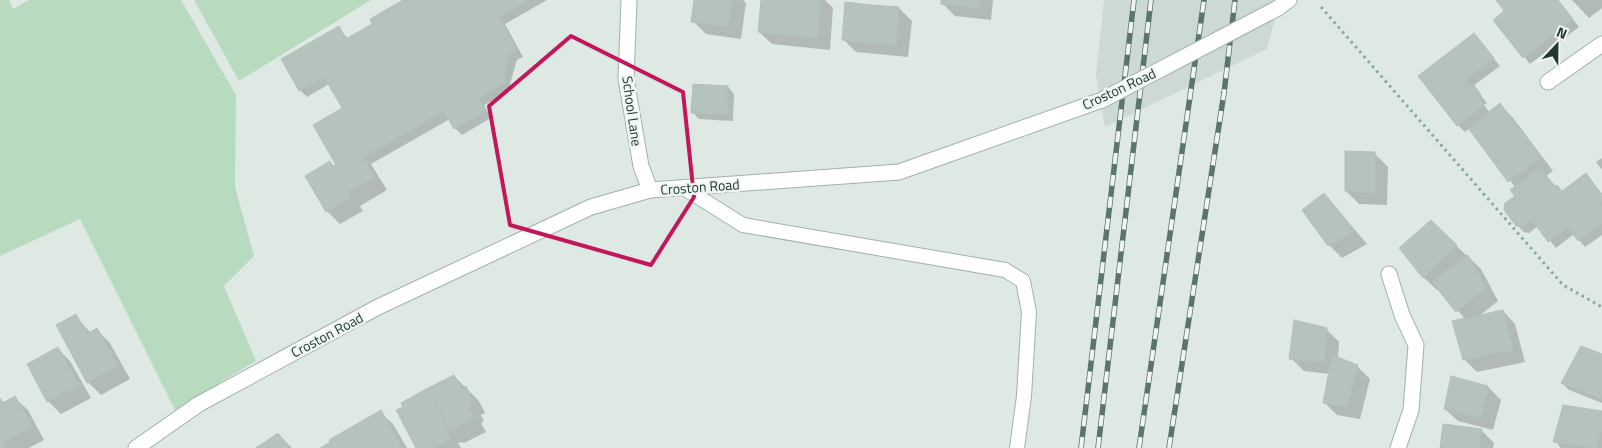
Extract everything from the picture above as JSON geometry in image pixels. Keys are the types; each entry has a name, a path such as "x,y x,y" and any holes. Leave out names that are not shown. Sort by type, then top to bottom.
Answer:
{"street":[{"name":"School Lane","path":"629,0 626,79 641,166 650,190"},
{"name":"Croston Road","path":"136,448 198,404 378,308 591,207 650,190 899,172 1102,100 1284,4"},
{"path":"1548,82 1602,44"},
{"path":"1389,274 1402,315 1416,345 1411,410 1398,448"}],"lane":[{"path":"684,188 743,225 1005,270 1023,281 1029,312 1024,396 1017,448"}],"path":[{"path":"1321,6 1563,285 1602,307"}],"highlighted area":[{"path":"571,36 683,92 694,197 651,265 510,225 489,106"}],"shaded area":[{"path":"1104,0 1280,0 1267,49 1105,127 1096,75"}],"green space":[{"path":"0,0 9,0 13,9 29,0 181,0 236,95 235,187 254,256 224,286 256,361 194,398 176,412 80,219 0,256"},
{"path":"194,0 371,0 239,81"}],"building":[{"path":"403,0 529,0 499,17 517,49 510,53 504,77 507,82 478,98 486,111 454,129 444,111 364,157 360,151 336,165 313,125 342,108 324,77 299,91 281,59 339,26 346,39 372,24 370,19"},
{"path":"694,0 732,0 728,27 691,22"},
{"path":"761,0 790,0 787,35 758,32"},
{"path":"790,0 820,0 817,38 787,35"},
{"path":"941,0 980,0 979,8 941,4"},
{"path":"1496,0 1558,0 1573,19 1523,58 1493,20 1504,11"},
{"path":"845,2 872,5 869,43 842,40"},
{"path":"872,5 899,7 896,45 869,43"},
{"path":"1474,33 1494,58 1465,81 1470,87 1474,85 1481,95 1479,98 1484,105 1457,126 1418,76"},
{"path":"693,84 728,86 727,114 691,113"},
{"path":"1500,103 1541,157 1508,182 1469,129"},
{"path":"360,151 375,177 348,192 351,198 326,212 305,176 330,161 333,166"},
{"path":"1345,151 1375,152 1375,193 1345,191"},
{"path":"1540,168 1555,186 1557,185 1562,191 1586,173 1602,195 1602,202 1600,203 1602,206 1602,223 1578,241 1568,227 1548,242 1532,220 1522,227 1516,226 1504,210 1505,203 1515,196 1510,190"},
{"path":"1324,193 1355,231 1328,246 1302,210"},
{"path":"1431,220 1457,245 1423,278 1399,248"},
{"path":"1468,255 1486,288 1456,312 1432,282"},
{"path":"1503,310 1513,350 1463,360 1452,321"},
{"path":"76,314 87,334 97,328 118,366 87,383 56,325"},
{"path":"1294,320 1327,328 1324,362 1289,359"},
{"path":"1581,346 1602,354 1602,399 1561,383"},
{"path":"58,347 79,385 47,402 27,364"},
{"path":"1332,355 1358,365 1347,407 1323,403"},
{"path":"454,375 462,389 466,386 473,400 469,402 472,408 469,410 474,419 450,431 428,388"},
{"path":"1451,376 1488,386 1481,418 1444,409"},
{"path":"428,388 449,429 447,430 451,439 433,448 416,448 396,410 403,407 401,403"},
{"path":"15,396 32,427 3,442 6,448 0,448 0,398 3,403"},
{"path":"1563,405 1602,411 1602,427 1597,448 1553,442"},
{"path":"381,410 401,448 368,448 355,425"},
{"path":"1443,424 1482,429 1479,448 1440,448"},
{"path":"355,425 368,448 320,448 330,442 329,440"},
{"path":"278,433 289,448 256,448"}],"railway":[{"path":"1081,448 1134,0"},
{"path":"1098,448 1151,0"},
{"path":"1139,448 1204,0"},
{"path":"1169,448 1224,93 1235,0"}]}
